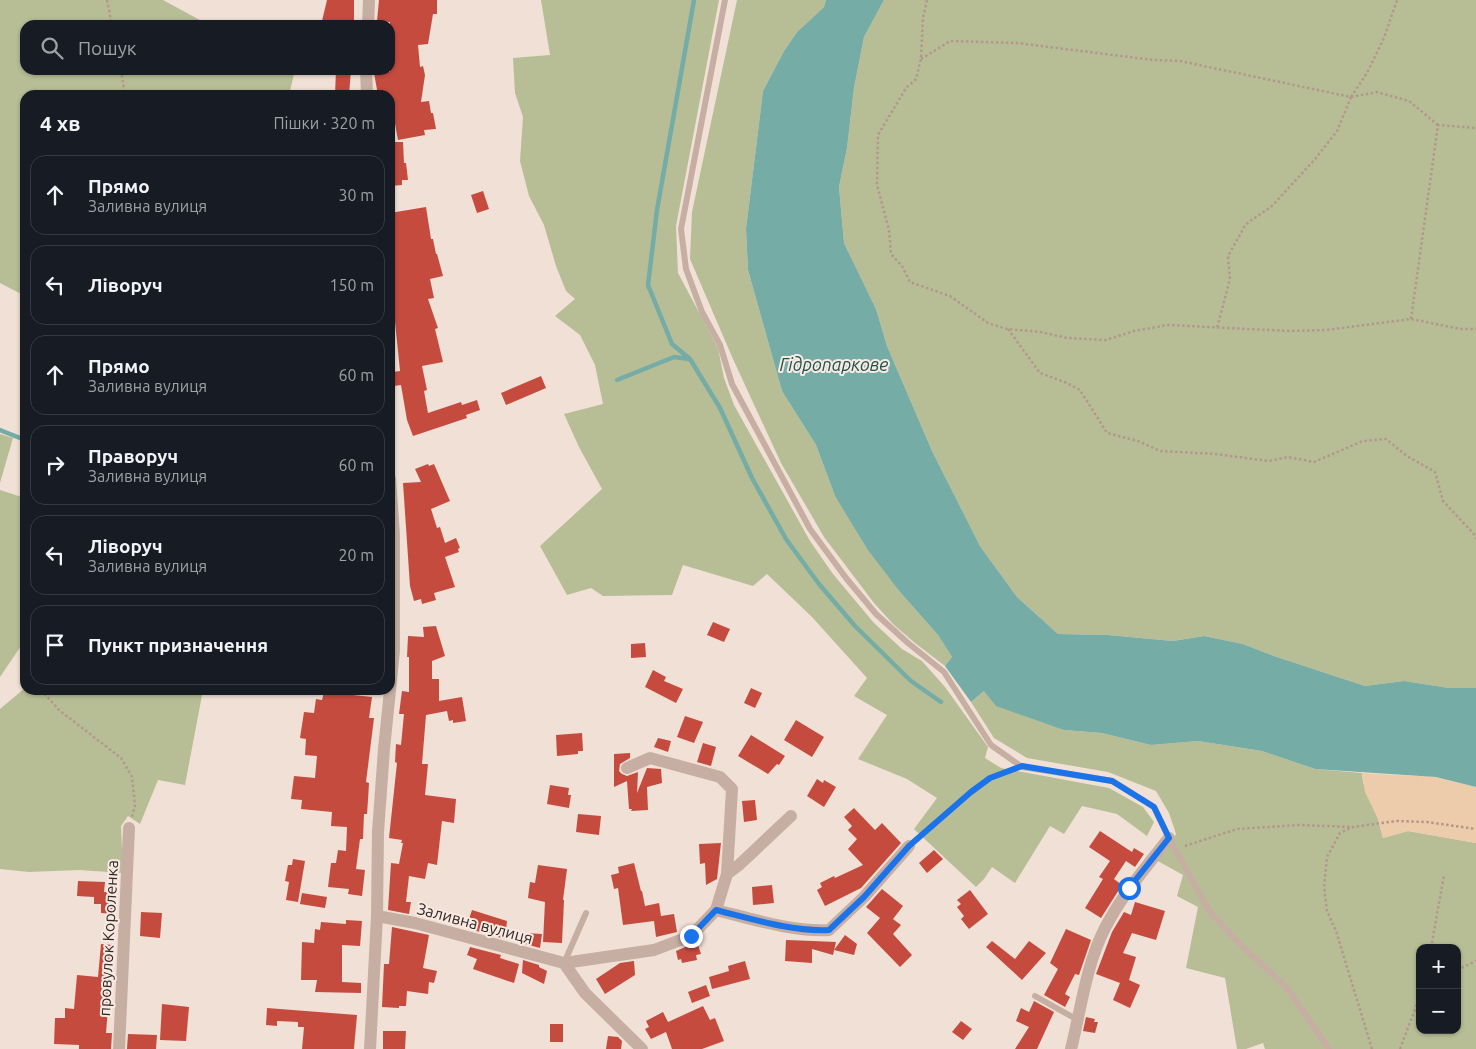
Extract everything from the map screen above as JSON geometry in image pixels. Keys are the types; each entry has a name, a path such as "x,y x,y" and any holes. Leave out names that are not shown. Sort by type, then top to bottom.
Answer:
{"street":[{"path":"368,20 370,0"},
{"path":"366,75 367,90"},
{"path":"370,1049 377,916 378,832 390,695"},
{"name":"Заливна вулиця","path":"377,916 415,923 564,963 654,950 691,936 716,910 727,874 732,789 720,777 650,758 627,768"},
{"path":"727,874 791,816"},
{"name":"провулок Короленка","path":"119,1049 129,828"},
{"path":"1071,1049 1091,966 1105,929 1129,888 1172,843"},
{"path":"716,910 767,923 820,931 829,930 864,897 909,846"},
{"path":"564,963 585,993 642,1049"}],"lane":[{"path":"725,0 681,229 686,269 702,312 720,345 732,384 810,529 846,578 876,614 944,672 991,745 1022,766 1112,781 1154,807 1210,911 1241,945 1287,988 1329,1049"},
{"path":"564,963 586,914"},
{"path":"1035,996 1078,1020"}],"path":[{"path":"107,0 111,20"},
{"path":"927,0 923,18 921,59 916,79 906,88 878,135 878,185 889,230 891,254 902,266 910,282 950,296 988,323 1008,329 1041,332 1067,338 1106,340 1134,331 1168,325 1290,331 1326,330 1411,319 1460,329 1476,329"},
{"path":"1217,328 1230,279 1228,256 1246,224 1272,206 1316,158 1337,131 1351,98 1367,74 1384,38 1397,0"},
{"path":"921,59 950,41 1017,42 1153,60 1180,61 1351,98 1377,92 1409,101 1438,125 1476,128"},
{"path":"122,75 124,90"},
{"path":"1411,319 1438,125"},
{"path":"1008,329 1040,373 1068,383 1080,390 1107,433 1138,441 1160,451 1215,454 1269,461 1288,457 1314,462 1363,441 1386,439 1407,456 1435,472 1443,501 1473,533 1476,539"},
{"path":"46,695 59,710 121,758 132,776 135,806 129,828"},
{"path":"909,846 983,782 1022,766"},
{"path":"1172,843 1237,829 1299,825 1353,827 1396,822 1427,822 1476,829"},
{"path":"1353,827 1340,833 1327,857 1324,887 1327,911 1336,931 1372,1049"},
{"path":"1432,944 1444,875"},
{"path":"1461,968 1476,961"},
{"path":"1400,1049 1416,1007"}],"green space":[{"path":"0,0 163,0 200,20 20,20 20,75 294,75 290,90 20,90 20,293 0,283"},
{"path":"541,0 719,0 676,226 678,273 718,348 724,378 734,405 810,541 833,574 874,623 902,649 922,661 945,687 988,747 985,758 1001,768 1109,788 1143,807 1154,822 1147,836 1117,814 1082,806 1064,834 1050,826 1015,883 992,867 976,887 914,829 937,798 907,779 858,759 887,715 854,696 867,678 812,617 767,574 753,586 683,565 672,595 603,596 591,588 567,595 540,546 602,489 579,447 564,414 603,404 595,365 580,335 555,316 575,299 566,291 556,266 544,225 529,196 520,161 523,117 515,93 513,58 550,55"},
{"path":"737,0 826,0 824,7 797,32 784,51 763,91 746,229 748,270 782,391 816,445 835,496 900,592 938,635 952,657 945,666 894,625 874,603 824,537 781,463 690,259 692,212"},
{"path":"884,0 1476,0 1476,688 1449,688 1404,681 1365,686 1243,644 1204,636 1173,641 1108,635 1058,634 1017,597 980,546 932,451 887,346 876,309 844,243 839,187 847,148 854,88 864,37"},
{"path":"0,434 13,438 0,483"},
{"path":"0,490 20,496 20,647 0,677"},
{"path":"984,691 1064,730 1102,733 1151,745 1198,741 1262,751 1315,769 1362,773 1363,782 1378,819 1383,838 1408,831 1476,843 1476,1049 1265,1049 1263,1043 1246,1049 1237,1049 1225,978 1186,968 1198,907 1177,896 1183,875 1156,860 1171,843 1176,834 1169,813 1156,791 1108,772 1027,758 994,738 971,702"},
{"path":"20,692 20,695 202,695 185,785 158,780 140,824 128,816 121,826 123,873 79,870 29,872 0,869 0,709"}],"sand":[{"path":"1362,773 1436,777 1476,787 1476,843 1408,831 1383,838 1378,819 1365,792"}],"water":[{"name":"Гідропаркове","path":"826,0 884,0 864,37 854,88 847,148 839,187 844,243 876,309 887,346 932,451 980,546 1017,597 1058,634 1108,635 1173,641 1204,636 1243,644 1365,686 1404,681 1449,688 1476,688 1476,787 1436,777 1315,769 1262,751 1198,741 1151,745 1102,733 1064,730 996,706 984,691 971,702 945,666 952,657 938,635 900,592 868,550 835,496 816,445 782,391 748,270 746,229 763,91 784,51 797,32 824,7"}],"building":[{"path":"327,0 354,0 354,20 322,20"},
{"path":"379,0 437,0 437,14 433,14 428,44 418,45 420,67 423,66 425,75 421,102 429,101 436,129 424,130 425,135 398,140 395,124 395,90 377,90 374,75 395,75 395,20 377,20"},
{"path":"336,75 351,75 349,90 335,90"},
{"path":"395,142 403,142 404,163 406,163 408,180 402,180 402,185 395,186"},
{"path":"483,191 489,209 477,213 471,195"},
{"path":"426,207 431,239 433,239 443,276 430,279 434,298 428,299 438,328 435,329 443,362 422,366 427,390 424,391 428,413 461,402 462,405 477,400 480,410 466,415 467,418 413,436 407,420 401,385 395,386 395,372 400,371 395,322 395,212"},
{"path":"541,376 546,388 506,405 501,393"},
{"path":"428,464 429,466 434,464 450,501 431,509 437,528 440,527 445,543 456,538 460,548 458,549 459,552 445,557 455,587 434,593 436,600 422,604 421,599 414,601 410,586 403,483 421,482 415,469"},
{"path":"713,622 730,629 724,642 707,635"},
{"path":"436,626 445,656 432,661 432,679 439,679 439,701 462,697 466,721 453,723 453,720 449,721 447,711 426,715 422,764 428,764 425,795 456,799 454,823 442,821 437,865 428,863 425,879 409,876 406,902 411,902 409,914 388,910 391,863 399,864 403,843 401,843 402,840 389,838 397,763 395,762 396,744 401,745 404,714 399,714 402,691 409,692 408,636 424,637 423,627"},
{"path":"645,643 646,657 631,658 631,644"},
{"path":"653,670 666,677 664,681 683,689 676,703 645,687"},
{"path":"751,688 762,693 755,708 744,703"},
{"path":"323,695 372,697 369,718 374,718 366,782 369,783 367,814 364,814 363,839 360,839 356,869 365,870 362,896 348,894 349,889 328,887 331,863 336,863 338,850 346,851 347,827 331,826 332,812 301,809 302,800 291,799 294,776 315,778 317,756 305,755 306,739 300,738 304,712 314,713 316,699 322,700"},
{"path":"685,716 703,722 694,743 677,737"},
{"path":"796,720 824,737 812,757 784,740"},
{"path":"582,733 583,751 578,751 578,754 557,756 556,735"},
{"path":"751,735 785,756 779,765 777,764 768,774 738,756"},
{"path":"658,738 671,741 668,752 654,747"},
{"path":"703,743 716,747 711,766 697,762"},
{"path":"630,753 630,758 620,764 619,771 627,776 638,772 637,793 647,768 661,769 662,783 647,787 648,810 631,811 632,809 629,809 627,781 614,787 614,754"},
{"path":"817,779 823,783 824,780 836,787 824,807 807,796"},
{"path":"550,785 569,788 568,795 571,795 569,808 547,804"},
{"path":"755,800 757,820 744,822 742,801"},
{"path":"854,808 875,830 882,823 901,843 861,888 825,906 817,890 822,887 820,883 863,865 848,849 857,839 848,830 852,826 844,817"},
{"path":"578,814 601,816 599,835 576,832"},
{"path":"1100,831 1132,852 1134,848 1144,854 1135,867 1126,861 1114,879 1122,885 1101,918 1085,908 1103,879 1099,877 1110,861 1089,847"},
{"path":"721,843 717,879 706,885 705,863 700,864 699,844"},
{"path":"934,850 943,859 927,873 919,863"},
{"path":"293,859 305,861 298,902 286,900 289,882 285,881 288,865 292,865"},
{"path":"634,863 645,906 659,903 661,916 674,914 677,932 656,937 654,921 623,925 618,888 614,889 611,875 619,873 618,867"},
{"path":"538,865 567,869 563,900 562,943 543,942 545,902 528,898 530,882 535,883"},
{"path":"78,881 105,882 104,892 115,893 114,914 101,913 101,904 94,904 94,897 77,896"},
{"path":"772,885 774,903 753,905 752,887"},
{"path":"882,889 903,906 893,919 901,925 893,934 912,955 900,967 867,933 880,918 866,907"},
{"path":"970,890 988,914 969,929 961,919 964,916 957,907 961,904 957,900"},
{"path":"302,893 327,897 325,908 300,904"},
{"path":"1135,902 1165,911 1156,940 1132,933 1123,953 1136,957 1129,980 1140,985 1130,1008 1113,1000 1120,983 1096,974 1112,932 1124,912 1131,915"},
{"path":"472,910 507,921 505,939 466,928"},
{"path":"141,912 162,913 160,938 140,936"},
{"path":"346,920 362,921 360,946 342,945 342,982 361,983 361,993 315,992 317,980 301,980 302,942 314,943 315,929 320,930 321,922 346,924"},
{"path":"392,927 429,935 423,968 437,971 434,983 429,982 428,994 407,991 406,1006 399,1006 399,1008 382,1007 384,964 389,964"},
{"path":"1066,929 1091,940 1079,975 1075,974 1065,994 1070,997 1065,1007 1044,995 1058,969 1050,963"},
{"path":"526,933 542,934 540,948 525,944"},
{"path":"845,935 857,944 854,955 834,950"},
{"path":"786,940 836,942 833,955 812,949 812,963 785,961"},
{"path":"992,941 1015,959 1029,941 1046,953 1022,980 986,947"},
{"path":"697,942 701,954 696,955 697,960 682,963 681,959 678,960 676,951"},
{"path":"101,944 113,945 106,1033 112,1033 111,1049 79,1049 79,1045 54,1044 55,1018 65,1018 65,1008 74,1009 77,975 98,977"},
{"path":"470,947 501,955 500,958 519,964 514,983 473,969 477,959 467,955"},
{"path":"523,960 539,965 539,967 547,971 544,984 522,973"},
{"path":"634,961 635,975 605,994 596,979 620,963"},
{"path":"745,961 750,979 712,989 709,977 729,971 728,966"},
{"path":"706,985 710,996 692,1003 688,992"},
{"path":"1034,1001 1054,1012 1037,1049 1015,1049 1029,1027 1016,1021 1021,1008 1029,1012"},
{"path":"162,1004 189,1007 186,1041 160,1040"},
{"path":"703,1006 710,1020 715,1018 724,1041 702,1049 672,1049 666,1032 651,1039 645,1029 649,1027 646,1021 663,1012 668,1022"},
{"path":"267,1008 357,1015 354,1049 302,1049 304,1027 298,1027 298,1022 277,1021 277,1026 266,1025"},
{"path":"1086,1017 1095,1019 1094,1022 1098,1022 1095,1033 1083,1031"},
{"path":"961,1021 972,1029 963,1040 952,1032"},
{"path":"550,1024 563,1024 563,1042 550,1042"},
{"path":"383,1031 406,1031 405,1049 383,1049"},
{"path":"128,1034 157,1035 156,1049 127,1049"},
{"path":"608,1036 618,1037 622,1041 621,1049 606,1049"}],"waterway":[{"path":"694,0 657,210 648,285 672,344 690,359 720,408 752,478 786,539 819,584 855,626 911,681 941,702"},
{"path":"617,380 674,357 689,359"},
{"path":"0,430 20,438"}],"route":[{"path":"691,936 716,910 767,923 820,931 829,930 864,897 909,846 971,792 990,778 1022,766 1112,781 1154,807 1169,838 1129,888"}]}
